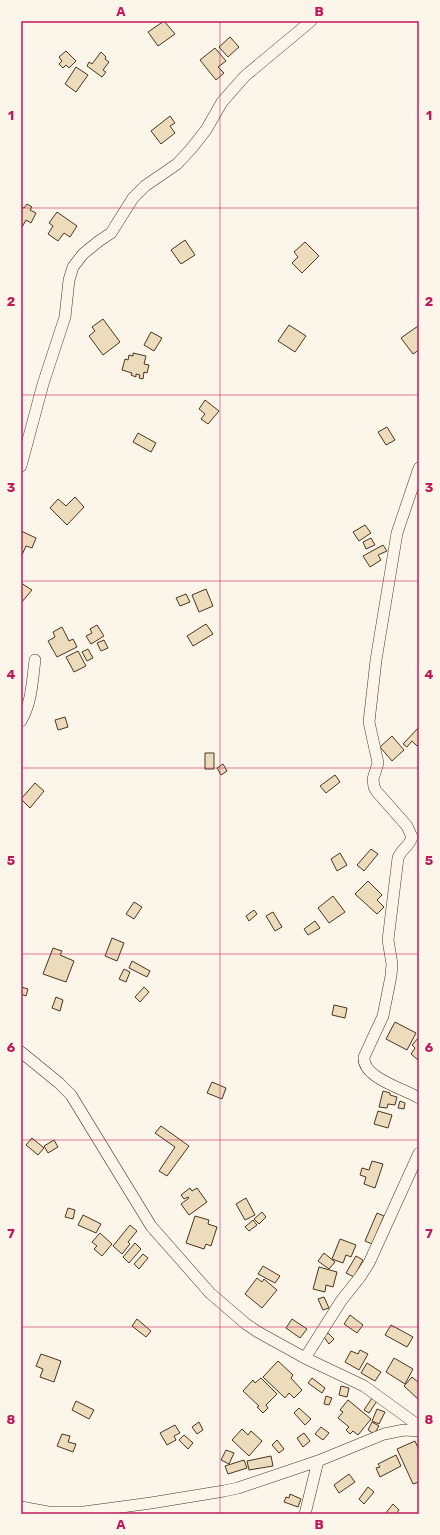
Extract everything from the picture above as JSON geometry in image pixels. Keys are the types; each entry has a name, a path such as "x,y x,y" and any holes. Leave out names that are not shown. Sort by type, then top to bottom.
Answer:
{"street":[{"path":"21,466 43,384 65,317 69,280 73,267 82,254 99,240 111,233 133,198 145,186 177,164 191,149 206,130 222,102 245,76 311,21"},
{"path":"419,468 398,533 376,660 369,722 378,763 374,779 374,787 407,826 412,837 409,845 400,854 398,862 388,940 392,964 391,976 382,1016 364,1057 364,1062 371,1071 385,1083 419,1098"},
{"path":"21,721 31,698 34,660"},
{"path":"21,1052 59,1083 71,1095 151,1226 210,1293 246,1324 258,1332 305,1358 364,1386 419,1426"},
{"path":"305,1358 341,1300 360,1277 369,1263 419,1153"},
{"path":"21,1507 48,1512 84,1512 151,1503 238,1488 318,1461 384,1434 404,1430 419,1431"},
{"path":"305,1514 318,1461"}],"building":[{"path":"164,21 175,34 158,46 148,32"},
{"path":"230,37 239,47 228,57 219,47"},
{"path":"215,48 226,61 218,67 224,73 216,80 200,60"},
{"path":"66,51 76,61 69,68 66,65 63,68 59,64 62,61 59,57"},
{"path":"101,52 106,57 105,59 109,62 103,70 106,72 102,77 87,66 89,62 92,64"},
{"path":"76,67 88,75 76,92 65,84"},
{"path":"170,116 175,123 170,126 175,133 161,144 151,131"},
{"path":"27,204 32,207 30,210 36,213 31,223 26,220 21,227 21,207 24,208"},
{"path":"57,212 77,226 70,237 64,233 58,241 48,234 53,226 49,223"},
{"path":"185,240 195,255 181,264 171,250"},
{"path":"305,242 319,256 302,273 292,263 298,257 294,252"},
{"path":"103,319 120,342 103,355 89,336 95,331 92,327"},
{"path":"289,325 306,336 295,352 278,341"},
{"path":"418,326 419,350 413,354 401,338"},
{"path":"151,332 162,338 154,351 144,345"},
{"path":"133,353 146,356 144,364 149,365 147,373 144,372 143,379 139,378 140,375 136,374 136,377 131,375 132,373 122,370 125,359 128,360 129,355 133,356"},
{"path":"205,400 219,411 208,424 201,419 205,414 199,409"},
{"path":"387,427 395,440 386,445 378,432"},
{"path":"138,433 156,443 151,452 133,442"},
{"path":"75,497 84,507 67,525 50,508 58,499 66,506"},
{"path":"365,525 371,533 359,541 353,532"},
{"path":"21,531 36,538 32,548 26,546 21,557"},
{"path":"371,538 375,545 366,549 363,542"},
{"path":"383,545 387,551 378,555 381,560 370,567 363,556"},
{"path":"21,583 32,590 21,603"},
{"path":"206,589 213,606 199,612 192,595"},
{"path":"186,594 190,602 180,606 176,598"},
{"path":"206,624 213,634 193,646 187,636"},
{"path":"97,625 104,636 91,644 86,636 92,633 90,629"},
{"path":"62,627 69,641 73,639 77,647 57,657 48,641 55,637 53,632"},
{"path":"104,640 108,648 101,651 97,643"},
{"path":"88,649 93,658 87,661 82,652"},
{"path":"78,651 86,666 74,672 66,657"},
{"path":"65,717 68,727 58,730 55,720"},
{"path":"419,727 419,743 417,746 412,741 407,747 403,744"},
{"path":"392,736 404,750 392,761 380,747"},
{"path":"205,753 214,753 214,769 205,769"},
{"path":"223,764 227,771 221,775 217,768"},
{"path":"335,775 340,782 326,793 320,786"},
{"path":"35,783 44,791 30,808 21,799"},
{"path":"371,849 378,854 364,871 357,865"},
{"path":"340,853 347,865 337,871 331,859"},
{"path":"368,881 382,895 377,900 384,907 377,914 355,894"},
{"path":"333,896 345,912 329,923 318,908"},
{"path":"134,902 142,907 134,919 126,914"},
{"path":"254,910 257,914 249,921 246,916"},
{"path":"273,912 282,927 275,931 266,916"},
{"path":"315,921 320,928 308,935 304,929"},
{"path":"112,938 124,943 117,961 105,956"},
{"path":"53,948 62,951 60,955 74,961 66,982 43,974"},
{"path":"132,961 150,971 147,977 129,968"},
{"path":"124,969 130,972 126,982 119,979"},
{"path":"21,987 28,989 26,996 21,994"},
{"path":"144,987 149,992 140,1002 135,997"},
{"path":"56,997 63,1000 60,1011 52,1008"},
{"path":"334,1005 347,1008 345,1018 332,1015"},
{"path":"395,1022 416,1033 407,1050 386,1039"},
{"path":"419,1037 418,1060 411,1054 415,1048 412,1045"},
{"path":"212,1082 226,1088 222,1099 207,1093"},
{"path":"383,1091 397,1097 395,1105 388,1104 387,1108 379,1107"},
{"path":"400,1101 405,1103 404,1109 398,1108"},
{"path":"378,1111 392,1115 388,1128 374,1124"},
{"path":"161,1126 189,1146 167,1176 159,1171 175,1147 155,1133"},
{"path":"32,1138 44,1148 38,1155 26,1145"},
{"path":"54,1140 58,1147 48,1153 44,1146"},
{"path":"372,1161 383,1164 375,1188 364,1184 366,1177 360,1175 362,1168 369,1170"},
{"path":"190,1188 192,1191 197,1188 207,1202 189,1215 181,1204 189,1198 184,1199 181,1195"},
{"path":"246,1198 255,1215 245,1220 236,1204"},
{"path":"68,1208 75,1210 73,1219 65,1217"},
{"path":"262,1212 266,1217 259,1224 254,1219"},
{"path":"377,1213 384,1216 372,1244 365,1241"},
{"path":"83,1215 101,1224 96,1233 78,1225"},
{"path":"195,1216 209,1220 208,1224 217,1227 211,1246 206,1244 204,1249 186,1243"},
{"path":"253,1220 257,1225 249,1231 245,1227"},
{"path":"130,1225 137,1231 128,1242 130,1244 122,1254 113,1246"},
{"path":"100,1233 112,1244 102,1256 94,1249 97,1246 92,1242"},
{"path":"340,1239 356,1245 351,1257 346,1255 343,1263 332,1259"},
{"path":"135,1243 141,1249 129,1263 123,1257"},
{"path":"324,1253 335,1262 329,1269 318,1261"},
{"path":"143,1254 148,1258 139,1269 134,1264"},
{"path":"356,1256 363,1260 354,1277 346,1273"},
{"path":"263,1266 280,1276 275,1283 258,1274"},
{"path":"319,1267 337,1272 333,1287 326,1285 325,1292 313,1289"},
{"path":"257,1278 262,1282 264,1279 277,1290 262,1308 245,1294"},
{"path":"324,1297 329,1308 323,1310 318,1299"},
{"path":"350,1315 363,1325 357,1333 344,1324"},
{"path":"137,1319 151,1331 146,1337 132,1326"},
{"path":"292,1319 307,1329 300,1338 286,1328"},
{"path":"391,1325 413,1337 407,1347 385,1335"},
{"path":"328,1333 334,1339 329,1344 324,1337"},
{"path":"360,1350 368,1354 359,1370 345,1362 351,1351 358,1354"},
{"path":"41,1354 61,1361 54,1382 40,1377 43,1369 36,1366"},
{"path":"394,1358 413,1369 405,1384 386,1372"},
{"path":"278,1361 293,1375 291,1378 302,1390 294,1398 289,1393 285,1398 263,1377"},
{"path":"367,1363 381,1372 375,1381 361,1373"},
{"path":"412,1377 419,1383 419,1400 404,1386"},
{"path":"261,1378 277,1394 266,1405 268,1408 263,1413 257,1407 259,1406 243,1391 253,1380 255,1383"},
{"path":"312,1378 325,1388 322,1393 308,1383"},
{"path":"341,1386 349,1388 347,1397 339,1395"},
{"path":"326,1396 332,1398 329,1405 324,1404"},
{"path":"372,1398 377,1401 369,1413 364,1410"},
{"path":"348,1400 371,1419 358,1435 353,1431 350,1434 346,1430 349,1427 338,1418 343,1412 340,1410"},
{"path":"76,1401 94,1410 89,1419 72,1410"},
{"path":"299,1408 311,1419 305,1425 294,1413"},
{"path":"377,1409 385,1412 379,1424 372,1421"},
{"path":"199,1422 203,1430 197,1434 192,1427"},
{"path":"372,1422 379,1426 374,1434 368,1430"},
{"path":"175,1425 180,1433 174,1436 176,1440 167,1445 160,1433"},
{"path":"321,1427 329,1433 323,1440 315,1434"},
{"path":"242,1429 248,1435 251,1431 262,1441 249,1456 232,1440"},
{"path":"304,1433 310,1441 303,1447 297,1438"},
{"path":"62,1434 70,1436 68,1442 76,1444 73,1452 57,1446"},
{"path":"184,1435 193,1443 188,1449 179,1440"},
{"path":"277,1440 284,1449 279,1453 272,1445"},
{"path":"415,1441 419,1450 419,1482 413,1484 397,1449"},
{"path":"226,1450 234,1453 229,1464 221,1460"},
{"path":"396,1455 401,1466 380,1477 376,1468 380,1467 378,1464"},
{"path":"271,1456 273,1466 249,1470 247,1461"},
{"path":"244,1460 247,1468 228,1474 225,1466"},
{"path":"349,1474 355,1482 339,1493 334,1485"},
{"path":"368,1487 374,1492 364,1504 359,1499"},
{"path":"290,1494 301,1499 298,1507 284,1502 286,1497 289,1498"},
{"path":"393,1504 399,1510 396,1514 385,1514"}]}
